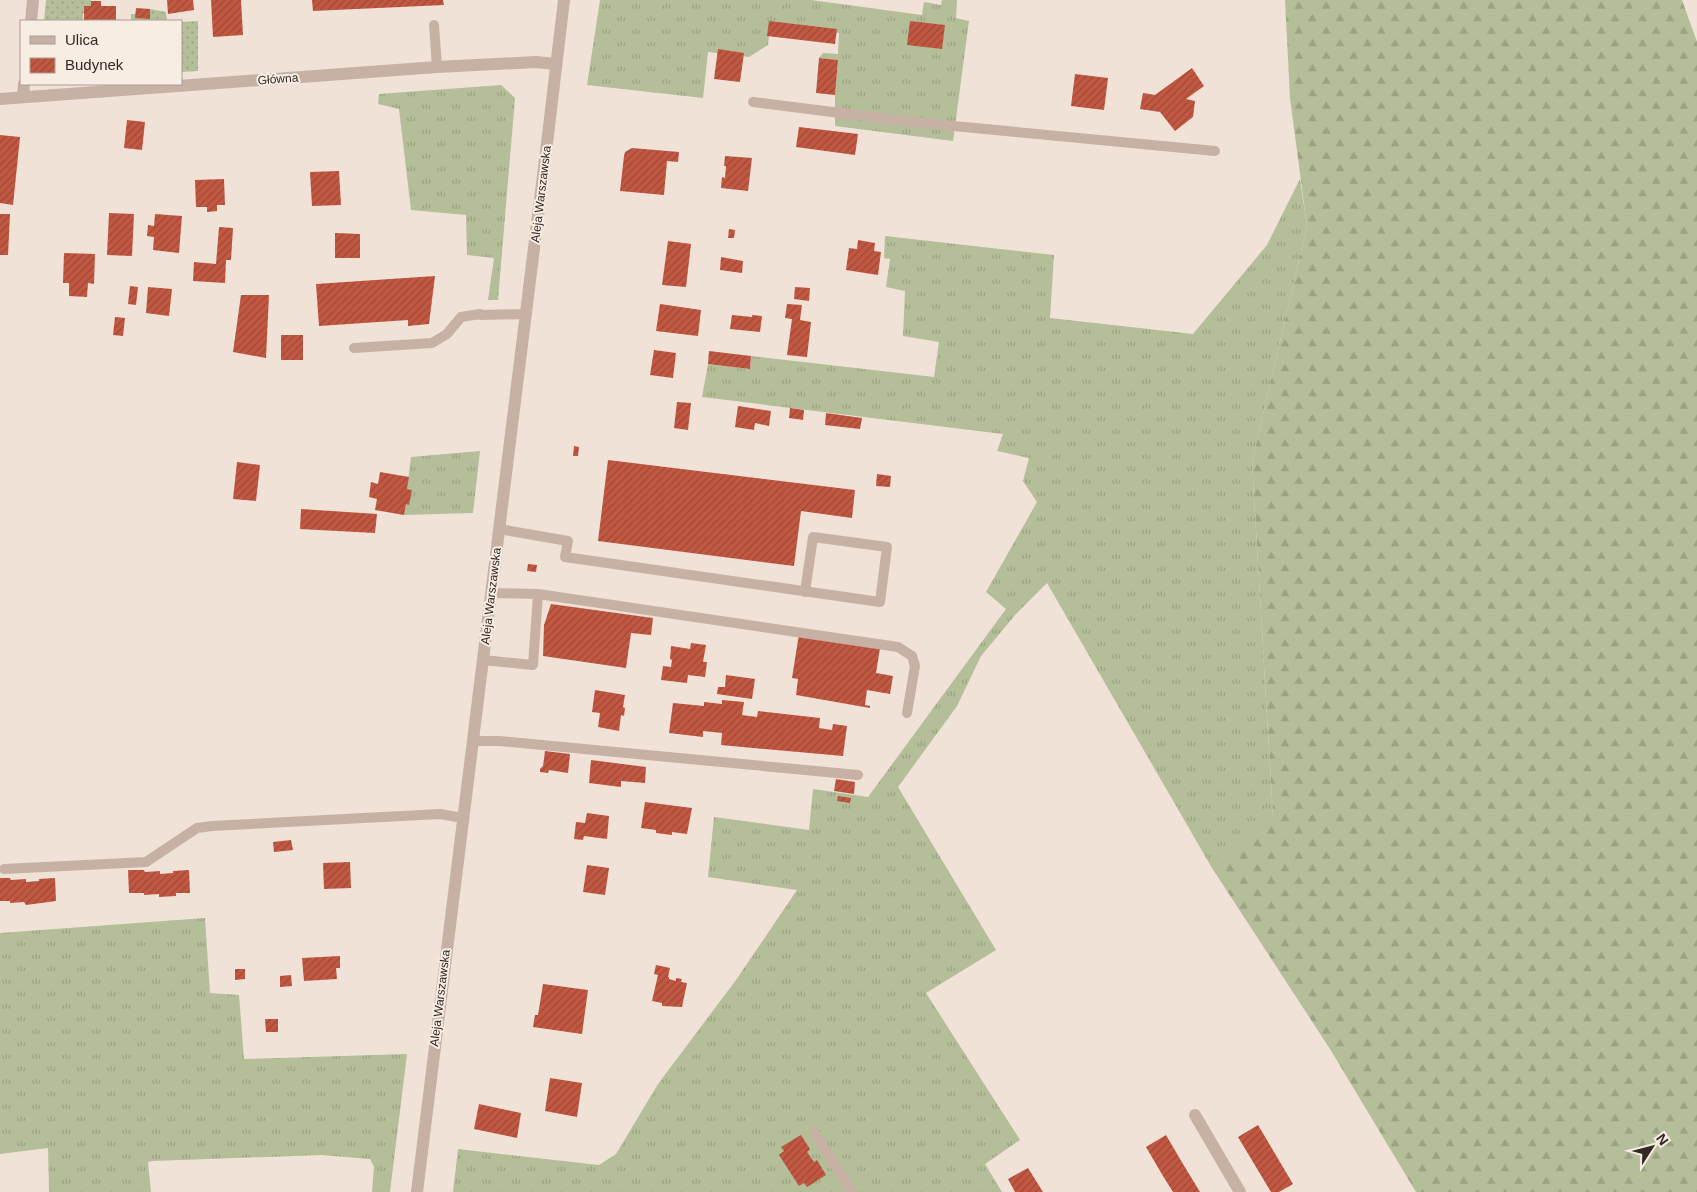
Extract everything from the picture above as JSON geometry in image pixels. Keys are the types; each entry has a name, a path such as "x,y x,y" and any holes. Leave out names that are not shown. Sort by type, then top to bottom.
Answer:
{"street":[{"path":"31,20 33,0"},
{"name":"Aleja Warszawska","path":"417,1192 564,0"},
{"name":"Główna","path":"0,99 436,67 536,62 556,64"},
{"path":"23,97 24,85"},
{"path":"1195,1114 1240,1192"}],"lane":[{"path":"434,26 436,67"},
{"path":"753,102 912,122 1215,151"},
{"path":"354,348 432,343 447,334 460,317 480,314 526,314"},
{"path":"499,529 568,541 565,557 805,592 880,602 887,547 813,536 805,592"},
{"path":"491,593 538,594 898,647 912,656 915,666 907,713"},
{"path":"483,660 533,665 538,594"},
{"path":"473,741 499,741 858,775"},
{"path":"4,869 146,862 197,828 212,826 440,814 463,818"},
{"path":"814,1132 852,1192"}],"green space":[{"path":"46,0 91,0 91,12 83,13 83,20 44,20"},
{"path":"600,0 811,0 922,15 924,2 941,5 942,0 957,0 956,18 969,21 953,141 835,126 838,60 819,58 823,53 838,54 839,33 770,27 768,45 749,57 708,52 703,98 587,85"},
{"path":"1285,0 1682,0 1697,42 1697,1192 1416,1192 1330,1049 1212,868 1273,816 1252,462 1307,226 1290,98"},
{"path":"150,9 166,12 167,20 131,20 131,14 136,14 136,18 149,18"},
{"path":"198,21 198,71 182,72 182,22"},
{"path":"501,85 515,98 498,300 488,300 494,258 467,255 466,215 411,210 399,109 378,104 379,94"},
{"path":"1300,179 1307,226 1252,462 1273,817 1212,868 1047,583 1016,614 981,656 957,706 898,787 996,950 926,993 1020,1140 985,1164 1002,1192 453,1192 458,1149 599,1165 616,1154 658,1084 736,980 797,890 708,877 714,817 809,830 813,789 868,797 1006,609 986,592 1037,502 1023,481 1029,458 997,451 1003,434 702,397 708,364 750,369 751,356 934,377 939,342 903,336 905,291 886,287 890,259 884,258 885,236 1054,255 1050,318 1193,334 1267,245"},
{"path":"480,451 473,513 404,515 412,490 407,489 411,457"},
{"path":"205,918 210,993 239,995 244,1059 407,1054 390,1192 372,1192 374,1167 370,1159 321,1155 153,1161 148,1162 151,1192 49,1192 48,1148 0,1154 0,933"}],"building":[{"path":"167,0 193,0 194,10 168,14"},
{"path":"211,0 241,0 243,35 213,37"},
{"path":"312,0 443,0 444,5 313,11"},
{"path":"91,1 101,1 101,6 116,6 116,20 84,20 84,6 91,6"},
{"path":"136,8 150,9 150,19 135,18"},
{"path":"769,21 837,29 835,44 767,36"},
{"path":"910,21 945,25 942,49 907,45"},
{"path":"718,49 744,53 740,82 714,79"},
{"path":"819,58 838,60 835,95 816,93"},
{"path":"1192,68 1204,86 1186,99 1195,101 1193,117 1175,131 1160,112 1140,109 1143,93 1155,95"},
{"path":"1075,74 1108,78 1104,110 1071,106"},
{"path":"127,120 145,122 142,150 124,148"},
{"path":"799,127 858,134 855,155 796,147"},
{"path":"0,135 20,137 13,205 0,203"},
{"path":"632,148 679,152 678,162 667,161 664,195 620,191 625,152"},
{"path":"725,156 752,158 748,191 721,188 722,177 725,178"},
{"path":"339,171 341,205 312,206 310,172"},
{"path":"224,179 225,205 217,205 217,211 207,212 207,207 196,207 195,180"},
{"path":"109,213 134,214 132,256 107,255"},
{"path":"0,214 10,214 8,255 0,255"},
{"path":"155,214 182,216 179,253 153,250 154,237 147,236 148,225 154,226"},
{"path":"219,227 233,228 231,260 226,260 225,283 193,281 194,262 216,264"},
{"path":"729,229 735,230 734,238 728,238"},
{"path":"335,233 360,234 360,258 335,258"},
{"path":"858,240 875,243 874,251 881,252 878,275 846,270 849,248 857,249"},
{"path":"668,241 691,244 686,287 662,285"},
{"path":"64,253 95,254 94,284 88,283 87,297 69,296 69,283 63,283"},
{"path":"721,257 743,261 742,273 720,270"},
{"path":"435,276 429,324 408,326 408,320 319,326 316,284"},
{"path":"130,286 138,287 136,305 128,304"},
{"path":"148,287 172,289 169,316 146,313"},
{"path":"795,287 810,288 809,301 794,299"},
{"path":"241,295 269,295 266,358 233,352"},
{"path":"660,304 701,310 698,336 656,331"},
{"path":"787,304 802,305 800,320 811,322 807,357 787,355 792,319 785,318"},
{"path":"732,315 762,316 760,332 730,329"},
{"path":"115,317 125,318 123,336 113,335"},
{"path":"281,335 303,335 303,360 281,360"},
{"path":"654,350 676,353 673,378 650,375"},
{"path":"709,351 751,356 750,369 708,364"},
{"path":"677,402 691,403 688,430 674,428"},
{"path":"738,406 771,411 769,426 755,423 754,430 735,427"},
{"path":"790,408 804,410 803,420 789,418"},
{"path":"826,413 862,418 860,429 825,425"},
{"path":"574,446 579,447 578,456 573,456"},
{"path":"608,460 855,490 852,518 801,511 794,566 598,541"},
{"path":"237,462 260,465 256,501 233,499"},
{"path":"380,472 409,477 407,489 412,490 409,505 406,504 404,515 375,510 377,499 369,497 371,482 378,484"},
{"path":"877,474 891,476 890,487 876,486"},
{"path":"301,509 377,514 375,533 300,529"},
{"path":"528,564 537,565 536,572 527,571"},
{"path":"551,604 653,618 651,635 631,633 626,668 543,656 544,625"},
{"path":"799,634 880,648 876,673 893,676 890,694 867,690 865,705 870,706 870,708 796,695 798,679 792,678"},
{"path":"691,643 706,645 703,662 707,662 705,677 688,675 687,683 661,680 663,666 671,667 671,646 690,649"},
{"path":"726,675 755,679 752,699 717,694 718,687 725,687"},
{"path":"595,690 625,695 624,716 621,715 619,731 598,727 600,713 592,712"},
{"path":"722,700 744,702 742,715 757,717 758,711 820,718 819,728 832,730 833,724 847,726 843,756 721,745 722,733 703,731 703,737 669,733 673,703 704,706 704,702 722,704"},
{"path":"545,751 570,754 568,773 549,770 548,773 540,772 543,766"},
{"path":"591,760 646,767 645,783 621,781 621,787 589,783"},
{"path":"836,779 855,782 854,794 834,791"},
{"path":"838,796 851,798 850,803 837,801"},
{"path":"645,802 692,808 687,834 672,832 672,835 656,833 656,830 641,828"},
{"path":"587,813 609,816 607,839 584,836 583,840 574,839 576,822 585,823"},
{"path":"291,840 293,850 274,852 273,842"},
{"path":"350,862 351,888 324,889 323,863"},
{"path":"587,865 609,868 605,895 583,892"},
{"path":"128,870 160,871 160,874 189,870 190,893 176,893 176,896 159,897 159,894 129,893"},
{"path":"0,878 10,878 11,880 26,879 26,882 55,878 56,901 26,905 24,902 10,903 10,901 0,901"},
{"path":"340,956 340,968 336,968 337,979 304,981 302,958"},
{"path":"656,965 670,968 669,979 676,981 676,978 682,979 681,982 687,983 682,1007 662,1006 662,1003 652,1001 658,975 654,974"},
{"path":"235,969 245,969 245,979 235,980"},
{"path":"291,975 292,986 280,987 280,976"},
{"path":"543,984 588,990 582,1034 533,1027 535,1015 538,1015"},
{"path":"265,1019 278,1019 278,1032 266,1032"},
{"path":"550,1078 582,1083 577,1117 545,1111"},
{"path":"479,1104 521,1113 517,1138 474,1129"},
{"path":"1258,1125 1293,1184 1279,1192 1271,1192 1238,1137"},
{"path":"801,1135 810,1149 807,1152 814,1162 817,1160 826,1175 807,1187 804,1183 799,1186 779,1155 784,1151 781,1147"},
{"path":"1166,1135 1200,1192 1173,1192 1163,1176 1146,1147"},
{"path":"1028,1168 1043,1192 1015,1192 1008,1179"}]}
